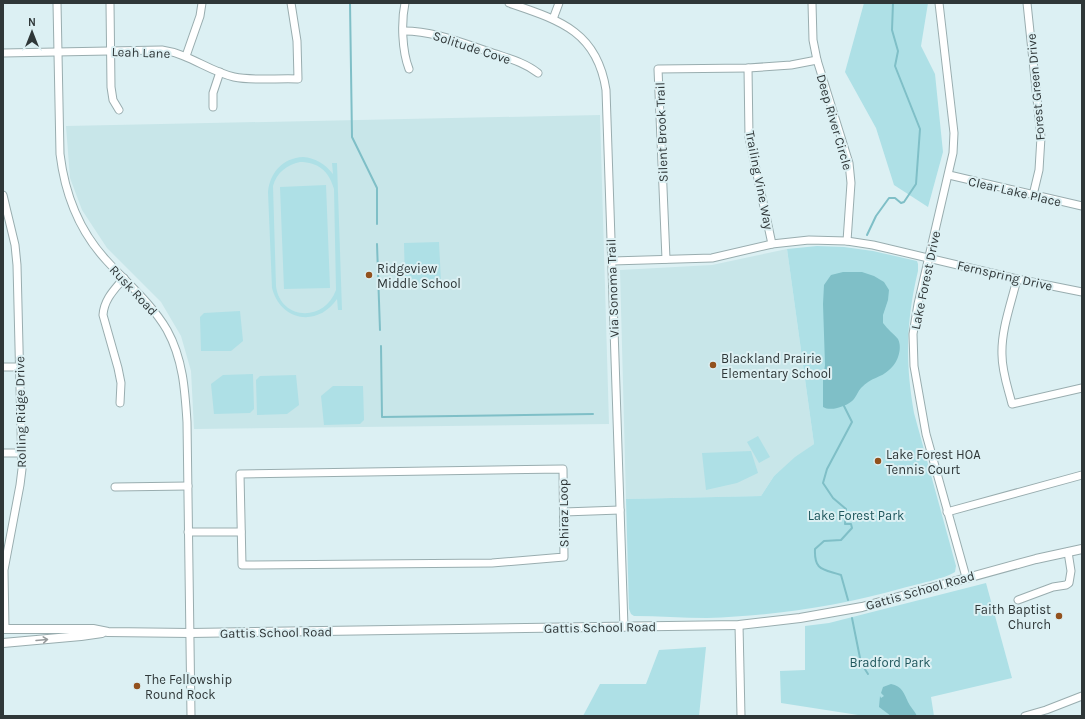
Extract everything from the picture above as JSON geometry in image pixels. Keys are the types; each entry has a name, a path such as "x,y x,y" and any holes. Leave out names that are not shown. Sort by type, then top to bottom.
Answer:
{"main road":[{"name":"Gattis School Road","path":"3,643 108,632 190,633 739,625 800,618 862,607 966,577 1082,549"},
{"name":"Gattis School Road","path":"4,629 93,629 108,632"}],"street":[{"name":"Rusk Road","path":"57,3 60,154 68,196 73,211 88,238 107,261 150,305 160,318 168,332 178,357 185,390 188,486 191,716"},
{"path":"110,3 112,95 113,100 119,110"},
{"path":"186,56 200,16 202,3"},
{"name":"Leah Lane","path":"3,53 162,50 186,56 234,77 298,78 297,41 291,3"},
{"path":"405,3 404,55 409,69"},
{"name":"Via Sonoma Trail","path":"509,3 553,19 575,32 585,41 597,59 606,90 624,627"},
{"path":"553,19 559,3"},
{"name":"Deep River Circle","path":"812,3 813,40 817,60 849,163 851,183 847,241"},
{"name":"Lake Forest Drive","path":"939,3 954,133 953,152 949,175 918,304 913,334 914,366 926,434 966,577"},
{"name":"Forest Green Drive","path":"1027,3 1041,138 1039,170 1033,195"},
{"name":"Solitude Cove","path":"404,31 428,33 447,38 524,64 538,73"},
{"name":"Silent Brook Trail","path":"666,259 658,69 748,68 791,65 817,60"},
{"name":"Trailing Vine Way","path":"748,68 749,137 772,244"},
{"path":"213,107 213,93 220,72"},
{"name":"Clear Lake Place","path":"949,175 1082,206"},
{"name":"Rolling Ridge Drive","path":"3,195 16,255 22,469 4,570 4,629"},
{"name":"Fernspring Drive","path":"612,261 712,258 772,244 809,240 847,241 873,245 1017,279 1082,292"},
{"path":"120,403 121,383 104,310 107,300 124,278"},
{"path":"1017,279 1003,339 1002,350 1003,370 1012,404 1082,388"},
{"path":"3,368 18,367"},
{"path":"3,453 21,453"},
{"name":"Shiraz Loop","path":"563,469 564,512 564,557 509,562 242,565 240,474 563,469"},
{"path":"947,512 1082,475"},
{"path":"115,488 188,486"},
{"path":"564,512 620,510"},
{"path":"188,532 241,532"},
{"path":"1018,600 1053,587 1066,585 1069,583 1071,571 1068,552"},
{"path":"739,625 741,716"},
{"path":"1025,716 1046,710 1082,696"}],"shaded area":[{"name":"Ridgeview Middle School","path":"600,115 609,424 194,429 191,371 181,336 161,302 107,248 82,210 70,178 66,126"},
{"name":"Blackland Prairie Elementary School","path":"787,249 814,444 774,476 761,496 626,499 620,270 712,265"},
{"path":"843,272 862,272 874,276 884,282 889,290 888,300 883,315 883,323 898,339 900,347 897,360 886,373 865,384 851,402 839,408 830,409 823,407 823,379 825,365 823,304 824,285 831,275"},
{"path":"891,684 898,686 902,690 917,716 891,716 879,707 880,696 881,698 884,696 881,693 883,687"}],"green space":[{"path":"864,3 928,3 921,46 935,74 943,152 928,207 894,185 876,128 845,72"},
{"path":"303,157 316,160 327,167 333,174 332,163 337,163 342,310 338,310 337,299 329,308 320,314 310,317 301,317 292,314 283,308 272,288 268,192 269,185 279,167 289,160","holes":["300,162 306,162 322,169 329,177 334,189 336,290 330,301 322,308 313,312 303,313 294,311 285,306 279,297 276,286 273,186 277,177 287,167"]},
{"path":"326,185 330,288 284,289 280,187"},
{"path":"439,242 441,282 405,283 404,243"},
{"name":"Lake Forest Park","path":"817,246 844,247 873,251 917,261 918,271 911,307 908,342 911,394 914,413 956,566 955,572 930,581 855,600 806,609 732,617 707,618 634,616 631,614 629,609 626,499 761,496 774,476 795,457 814,444 787,249"},
{"path":"240,311 243,341 231,351 201,351 200,317 204,313"},
{"path":"253,374 254,409 250,413 214,414 211,384 223,375"},
{"path":"296,375 299,405 287,414 257,415 256,380 260,376"},
{"path":"333,386 363,386 364,420 360,424 324,425 321,396"},
{"path":"758,436 770,457 759,463 747,442"},
{"path":"751,451 758,473 737,483 706,490 702,453"},
{"name":"Bradford Park","path":"986,583 1012,678 931,697 934,716 858,716 781,703 780,671 805,670 805,626 829,623"},
{"path":"706,647 699,716 583,716 600,684 646,684 659,650"}],"waterway":[{"path":"350,3 352,137 377,188 377,224"},
{"path":"867,235 876,216 889,198 895,198 901,203 904,202 916,184 920,129 895,66 898,51 892,30 893,3"},
{"path":"377,244 380,330"},
{"path":"381,346 382,417 593,414"},
{"path":"843,404 852,422 827,469 823,483 833,498 846,509 845,524 851,524 852,528 841,540 824,541 815,549 815,556 816,562 821,568 841,575 848,600"},
{"path":"852,618 861,663 868,674"}],"place":[{"name":"Ridgeview Middle School","path":"369,275"},
{"name":"Blackland Prairie Elementary School","path":"713,365"},
{"name":"Lake Forest HOA Tennis Court","path":"878,461"},
{"name":"Faith Baptist Church","path":"1059,616"},
{"name":"The Fellowship Round Rock","path":"137,686"}]}
